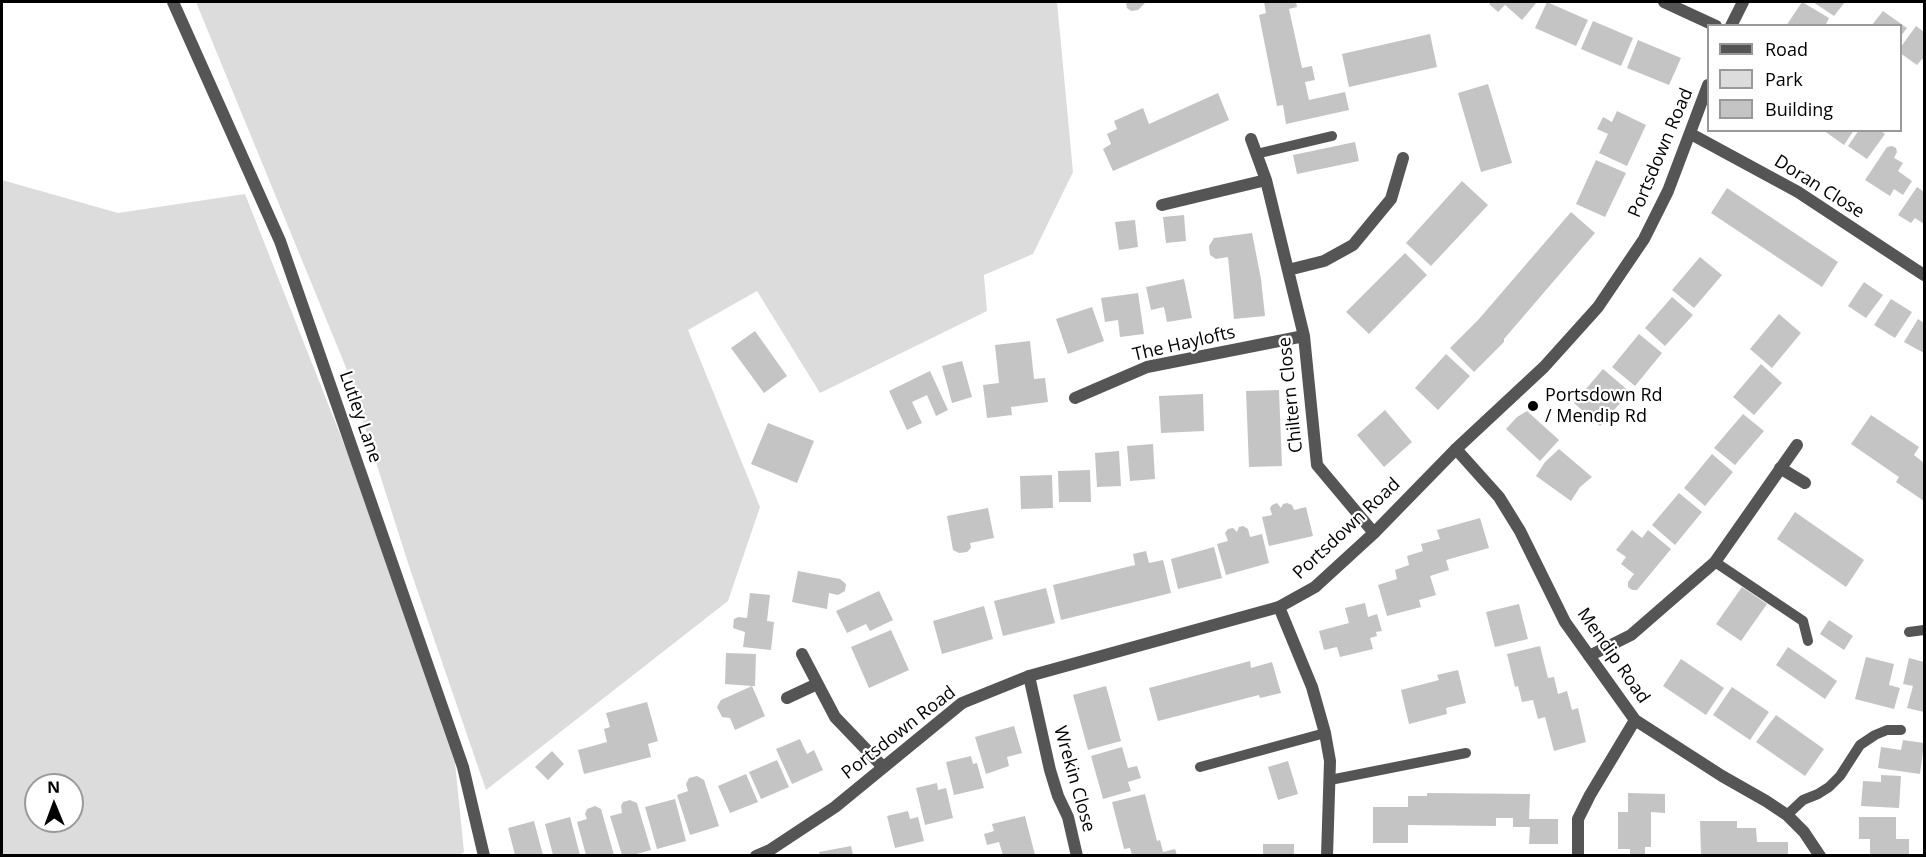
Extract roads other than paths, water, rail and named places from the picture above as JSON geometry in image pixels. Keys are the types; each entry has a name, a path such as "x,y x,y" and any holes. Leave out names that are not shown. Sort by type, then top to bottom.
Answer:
{"street":[{"name":"Lutley Lane","path":"173,2 280,241 463,766 484,855"},
{"path":"1664,2 1712,24"},
{"path":"1732,24 1743,2"},
{"name":"Portsdown Road","path":"756,855 771,853 835,807 962,703 1029,676 1279,608 1315,587 1374,533 1456,449 1544,367 1598,307 1644,239 1668,191 1707,88"},
{"name":"Doran Close","path":"1691,134 1798,192 1924,275"},
{"name":"Chiltern Close","path":"1251,139 1266,180 1304,336 1317,465 1374,533"},
{"path":"1288,270 1324,261 1353,245 1390,199 1403,158"},
{"path":"1162,205 1266,180"},
{"name":"The Haylofts","path":"1075,398 1147,367 1304,336"},
{"path":"1590,656 1631,635 1715,561 1797,445"},
{"name":"Mendip Road","path":"1456,449 1499,497 1520,531 1565,622 1635,720 1787,815 1804,832 1820,855"},
{"path":"1780,468 1805,483"},
{"path":"1279,608 1312,687 1325,733 1330,761 1327,855"},
{"path":"802,654 835,717 883,766"},
{"name":"Wrekin Close","path":"1029,676 1050,770 1058,796 1068,817 1077,855"},
{"path":"787,698 817,684"},
{"path":"1578,855 1578,819 1635,720"}],"lane":[{"path":"1257,154 1332,136"},
{"path":"1715,561 1803,621 1808,641"},
{"path":"1909,632 1924,630"},
{"path":"1787,815 1803,800 1829,787 1840,776 1860,745 1887,730 1901,730"},
{"path":"1200,767 1325,733"},
{"path":"1330,780 1466,753"}],"place":[{"name":"Portsdown Rd / Mendip Rd","path":"1533,406"}]}
